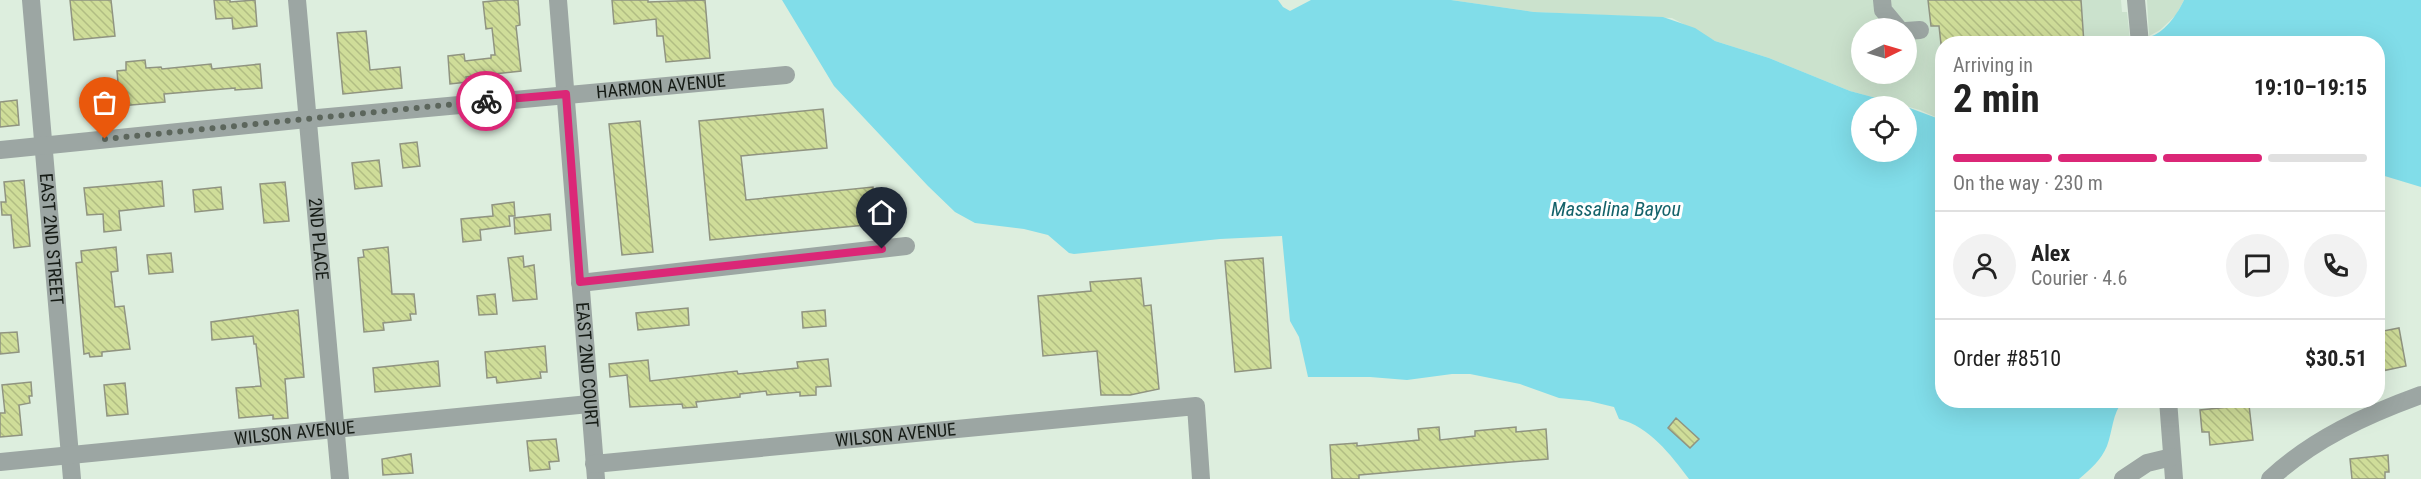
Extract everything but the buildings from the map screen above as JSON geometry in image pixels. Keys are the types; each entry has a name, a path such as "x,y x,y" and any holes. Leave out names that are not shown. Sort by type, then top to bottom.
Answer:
{"street":[{"name":"EAST 2ND STREET","path":"31,0 72,479"},
{"name":"2ND PLACE","path":"297,0 340,479"},
{"name":"EAST 2ND COURT","path":"558,0 595,472"},
{"path":"1882,0 1883,10 1890,18"},
{"path":"2137,8 2139,36"},
{"name":"HARMON AVENUE","path":"0,150 566,94 786,75"},
{"path":"580,282 906,246"},
{"path":"2270,479 2305,451 2343,428 2389,407 2421,396"},
{"name":"WILSON AVENUE","path":"0,462 590,404"},
{"name":"WILSON AVENUE","path":"595,472 1196,406 1201,479"},
{"path":"2169,408 2174,479"},
{"path":"2123,479 2147,463 2172,458"}],"shaded area":[{"path":"1451,0 2121,0 2122,12 2127,12 2130,36 1935,36 1935,117 1917,109 1917,96 1868,96 1850,91 1769,58 1715,41 1672,18 1534,12"},
{"path":"2147,0 2184,0 2176,15 2160,30 2149,36"}],"water":[{"name":"Massalina Bayou","path":"782,0 1278,0 1290,11 1311,0 1451,0 1534,12 1663,17 1695,28 1715,41 1769,58 1850,91 1869,96 1851,96 1851,162 1917,162 1917,111 1935,117 1935,408 2118,408 2105,451 2079,479 1689,479 1667,451 1650,435 1619,419 1614,407 1589,401 1559,398 1520,384 1470,374 1407,380 1370,377 1308,377 1299,337 1290,321 1282,236 1220,239 1074,254 1069,253 1048,235 1024,229 975,223 955,212 834,86"},
{"path":"2184,0 2421,0 2421,187 2385,176 2385,36 2152,36 2167,26"}],"way so far":[{"path":"105,139 486,101"}],"route":[{"path":"486,101 566,94 580,282 882,249"}]}
